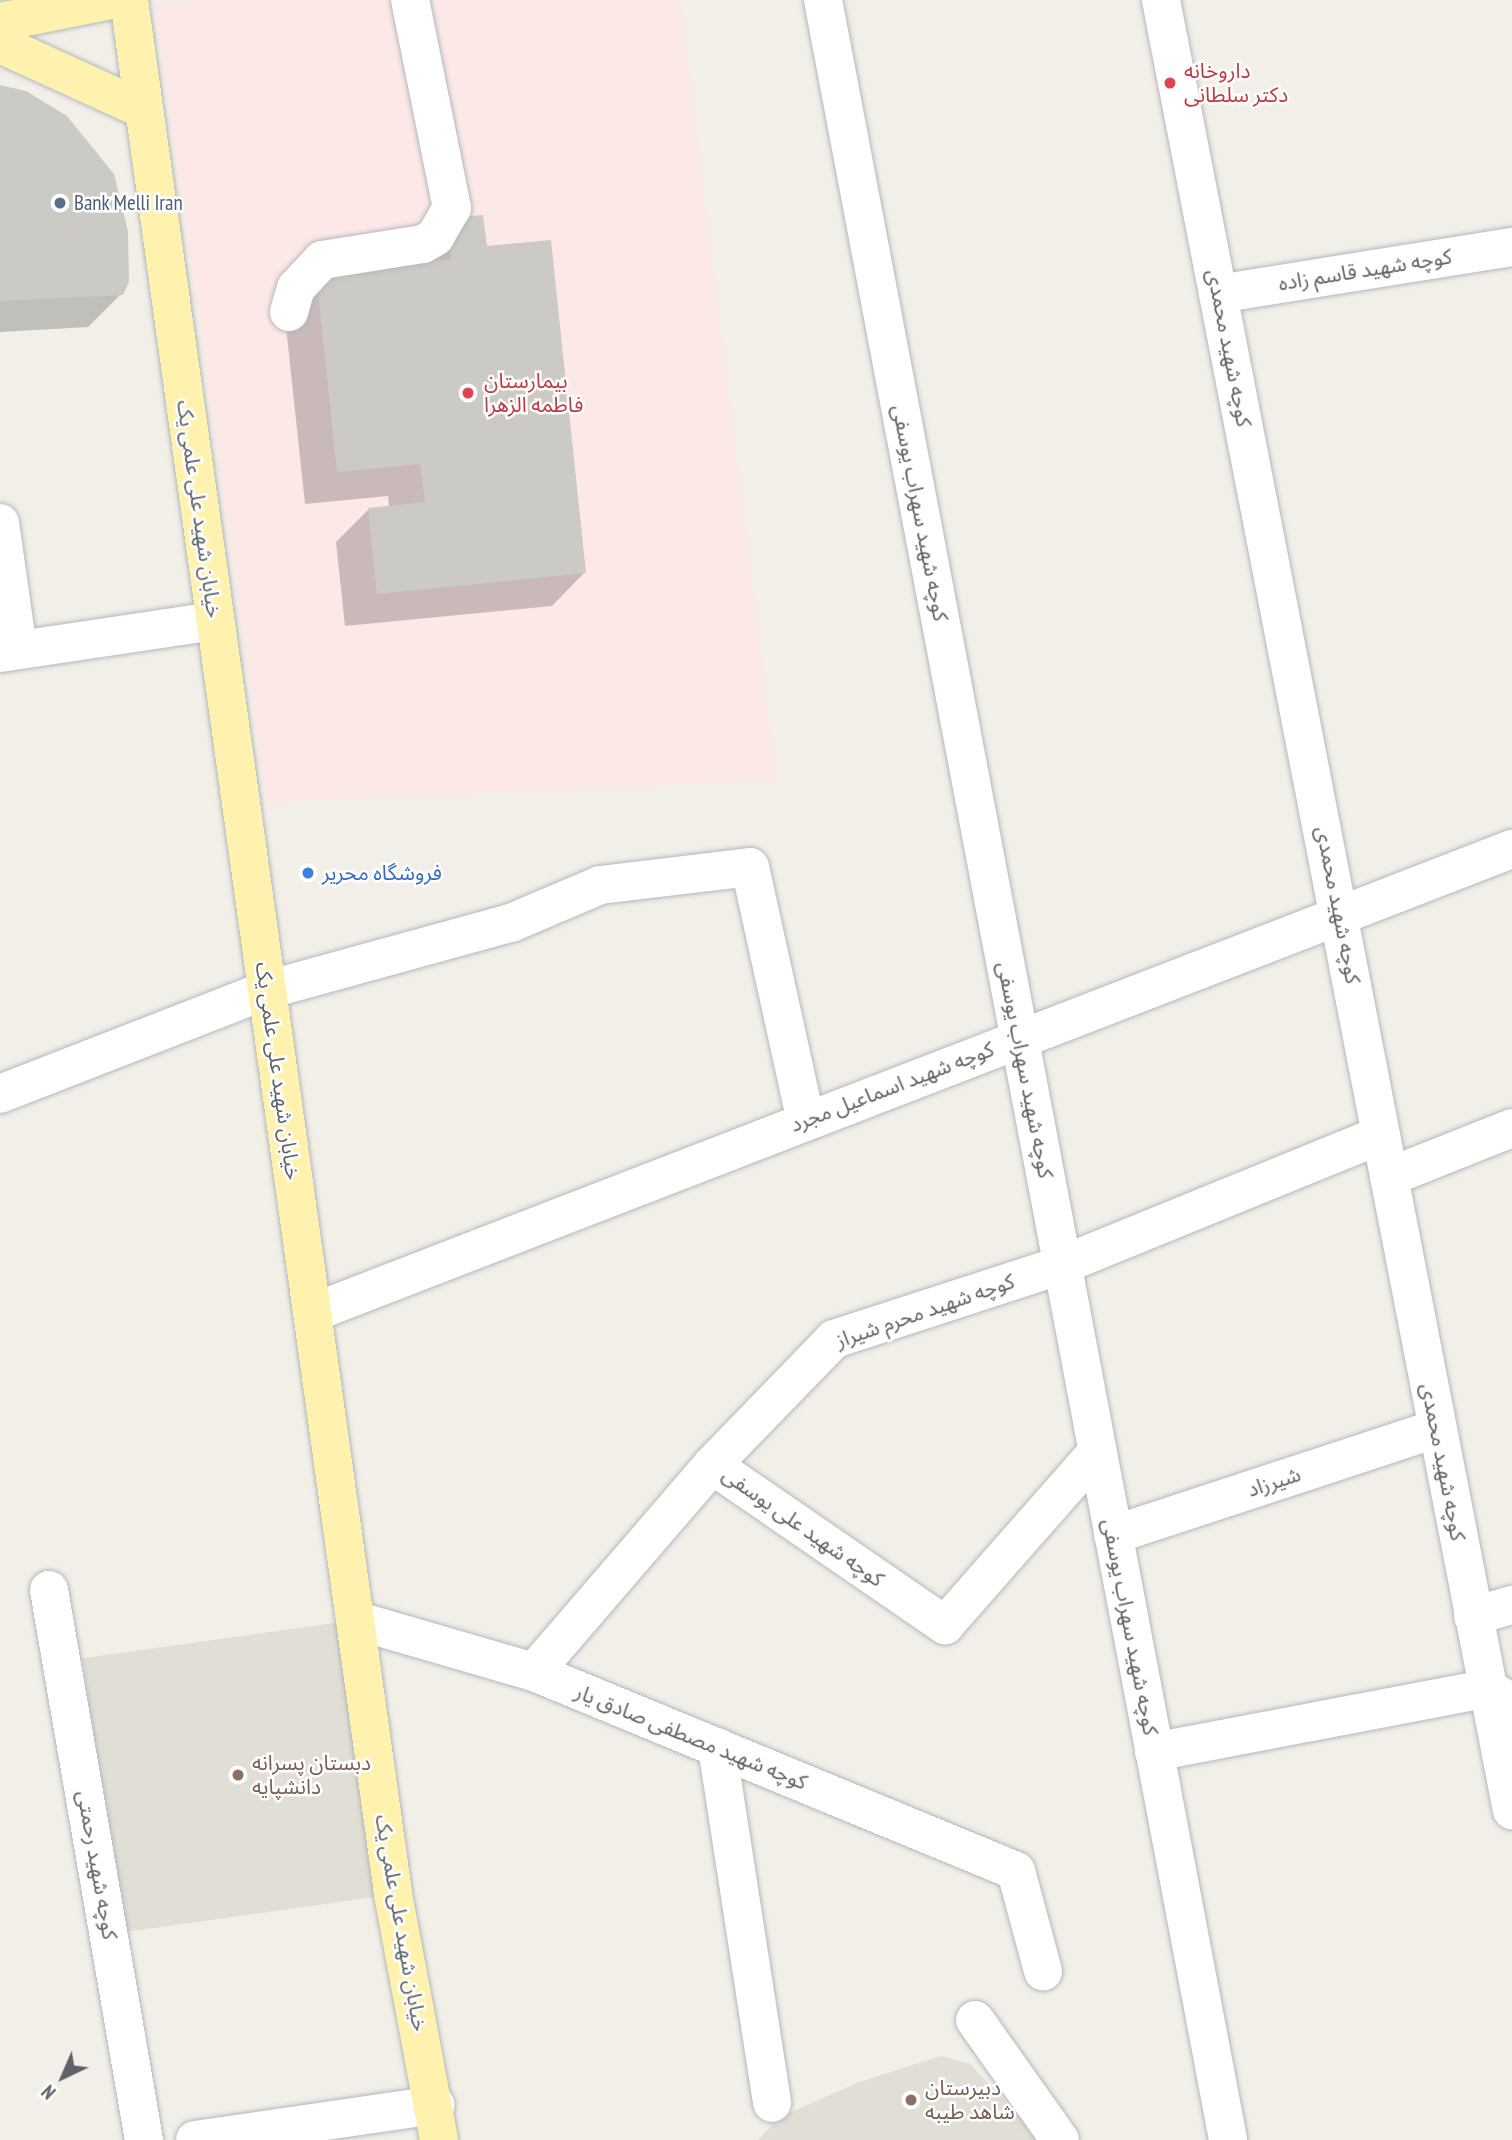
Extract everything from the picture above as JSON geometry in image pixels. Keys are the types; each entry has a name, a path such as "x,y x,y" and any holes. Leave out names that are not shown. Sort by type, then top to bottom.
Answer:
{"main road":[{"path":"0,22 111,0"},
{"name":"خیابان شهید علی علمی یک","path":"129,0 393,1894 437,2123"},
{"path":"0,44 144,110"}],"street":[{"path":"289,312 296,288 322,260 423,244 435,237 452,208 410,0"},
{"name":"کوچه شهید سهراب یوسفی","path":"822,0 1228,2140"},
{"name":"کوچه شهید محمدی","path":"1161,0 1340,915 1473,1616 1500,1696 1512,1810"},
{"name":"کوچه شهید قاسم زاده","path":"1218,294 1512,247"},
{"path":"0,523 9,651 215,621"},
{"name":"کوچه شهید اسماعیل مجرد","path":"312,1313 1019,1037 1512,849"},
{"path":"0,1094 267,990 511,923 600,884 750,867 806,1121"},
{"path":"1389,1177 1512,1128"},
{"name":"کوچه شهید محرم شیراز","path":"712,1465 834,1339 1062,1265 1381,1135"},
{"name":"شیرزاد","path":"1113,1535 1436,1429"},
{"name":"کوچه شهید علی یوسفی","path":"534,1672 712,1465 945,1625 1097,1452"},
{"name":"کوچه شهید رحمتی","path":"49,1590 144,2140"},
{"path":"1473,1616 1512,1605"},
{"name":"کوچه شهید مصطفی صادق یار","path":"355,1620 534,1672 1020,1874 1044,1971"},
{"path":"1154,1752 1500,1696"},
{"path":"717,1747 772,2102"},
{"path":"975,2020 1060,2140"},
{"path":"195,2140 437,2123"}],"shaded area":[{"name":"بیمارستان فاطمه الزهرا","path":"194,0 680,0 776,780 266,802 154,5"},
{"name":"دبستان پسرانه دانشپایه","path":"355,1620 394,1894 121,1933 83,1658"},
{"name":"دبیرستان شاهد طیبه","path":"941,2056 970,2064 1042,2140 758,2140 778,2118 859,2082"}],"building":[{"name":"Bank Melli Iran","path":"0,85 26,91 67,116 114,174 128,231 129,282 123,295 0,301"},
{"path":"483,215 487,246 551,240 586,573 377,594 368,508 425,502 420,464 337,472 316,273 451,259 447,218"}],"place":[{"name":"داروخانه دکتر سلطانی","path":"1170,83"},
{"name":"Bank Melli Iran","path":"60,203"},
{"name":"بیمارستان فاطمه الزهرا","path":"468,393"},
{"name":"فروشگاه محریر","path":"308,873"},
{"name":"دبستان پسرانه دانشپایه","path":"238,1775"},
{"name":"دبیرستان شاهد طیبه","path":"911,2100"}]}
